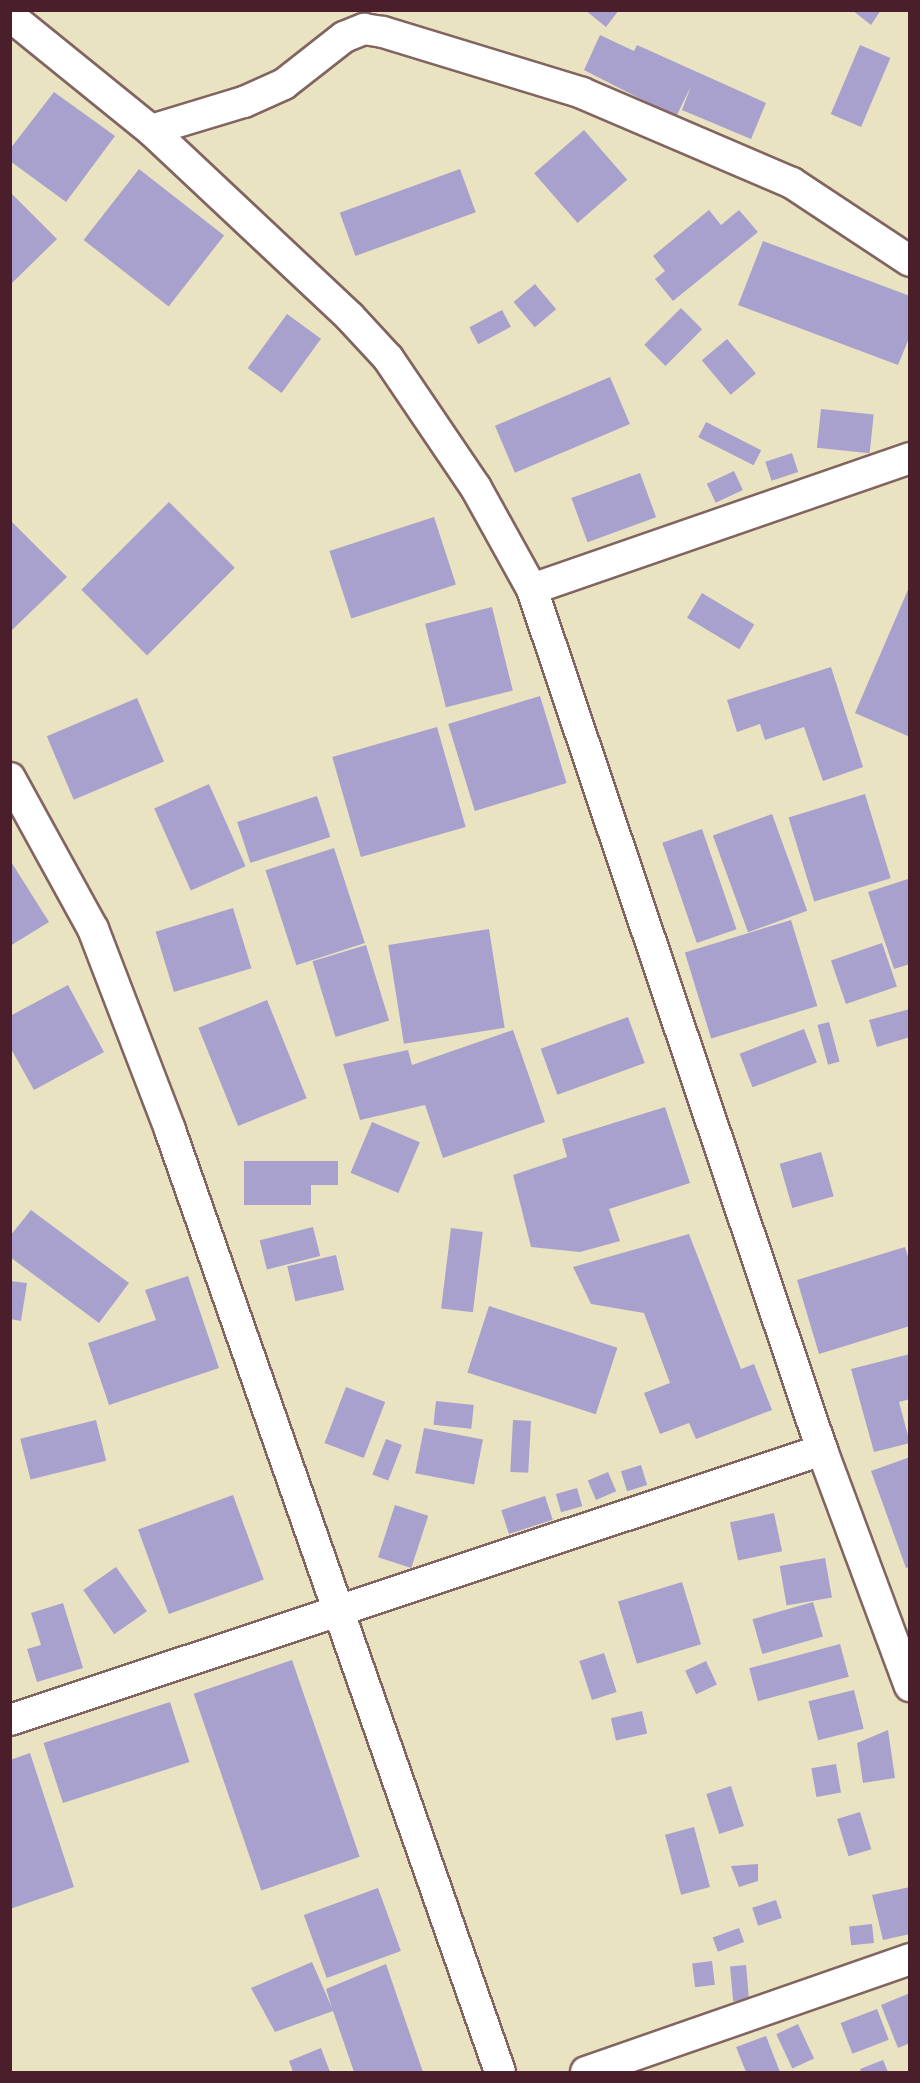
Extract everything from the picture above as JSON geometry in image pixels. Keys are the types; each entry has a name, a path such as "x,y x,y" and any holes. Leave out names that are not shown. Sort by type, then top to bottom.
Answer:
{"street":[{"path":"10,16 152,130 350,317 387,358 476,488 532,589 822,1450 909,1686"},
{"path":"152,130 244,102 284,84 344,37 364,29 383,32 582,93 792,183 909,261"},
{"path":"532,589 909,458"},
{"path":"10,778 93,929 170,1130 500,2073"},
{"path":"10,1720 822,1450"},
{"path":"586,2073 909,1959"}],"building":[{"path":"585,10 619,10 606,27"},
{"path":"852,10 881,10 871,25"},
{"path":"600,35 634,51 637,45 766,103 751,139 682,110 691,86 676,117 584,70"},
{"path":"860,45 890,58 861,127 831,114"},
{"path":"54,92 115,136 66,202 10,161 10,149"},
{"path":"584,130 627,180 577,223 534,173"},
{"path":"139,169 224,235 169,306 84,240"},
{"path":"460,169 476,212 355,256 340,213"},
{"path":"10,192 57,239 10,285"},
{"path":"709,210 721,225 739,210 758,232 673,301 655,279 665,271 653,256"},
{"path":"763,241 910,296 910,336 898,365 738,305"},
{"path":"535,284 556,309 535,327 514,302"},
{"path":"681,308 702,329 665,366 644,345"},
{"path":"502,310 511,327 478,344 469,327"},
{"path":"287,314 321,339 282,393 248,368"},
{"path":"727,339 756,373 731,395 702,360"},
{"path":"610,377 630,424 515,473 495,426"},
{"path":"821,409 874,415 870,453 817,448"},
{"path":"706,422 761,450 754,465 698,437"},
{"path":"792,453 798,472 772,481 765,462"},
{"path":"734,471 743,490 716,503 707,484"},
{"path":"640,473 656,517 587,542 571,498"},
{"path":"169,502 235,568 147,655 81,590"},
{"path":"434,517 456,585 351,619 329,551"},
{"path":"10,520 67,577 10,632"},
{"path":"910,585 910,737 855,713"},
{"path":"702,593 754,624 739,649 687,618"},
{"path":"492,607 513,690 446,707 425,624"},
{"path":"831,667 863,767 823,781 804,727 765,740 760,724 737,732 727,700"},
{"path":"540,696 567,783 475,811 448,724"},
{"path":"137,698 164,762 74,800 47,736"},
{"path":"437,727 466,827 361,857 332,757"},
{"path":"209,784 246,866 191,891 154,808"},
{"path":"865,794 891,878 814,902 788,817"},
{"path":"317,796 330,837 250,863 237,822"},
{"path":"772,814 807,911 748,932 713,836"},
{"path":"702,829 737,929 697,943 662,843"},
{"path":"334,848 365,943 296,965 266,870"},
{"path":"10,860 49,922 10,946"},
{"path":"908,879 910,964 894,969 868,892"},
{"path":"233,908 251,968 174,992 156,932"},
{"path":"791,920 817,1006 711,1039 685,952"},
{"path":"489,929 505,1028 404,1044 388,945"},
{"path":"882,943 897,986 846,1004 831,961"},
{"path":"366,945 389,1021 336,1037 312,961"},
{"path":"68,985 104,1052 34,1090 10,1047 10,1016"},
{"path":"267,1000 307,1098 238,1126 198,1028"},
{"path":"910,1009 910,1037 877,1047 869,1020"},
{"path":"628,1017 645,1063 557,1095 541,1049"},
{"path":"829,1022 840,1062 828,1065 817,1025"},
{"path":"804,1029 817,1063 752,1087 740,1054"},
{"path":"513,1030 545,1122 443,1158 425,1105 360,1120 343,1064 408,1050 412,1065"},
{"path":"665,1107 690,1183 609,1209 620,1241 580,1252 531,1247 513,1175 567,1157 562,1139"},
{"path":"372,1122 420,1142 398,1193 351,1173"},
{"path":"821,1152 834,1196 792,1208 780,1164"},
{"path":"244,1161 338,1161 338,1185 311,1185 311,1205 244,1205"},
{"path":"31,1210 129,1283 99,1323 10,1257 10,1236"},
{"path":"313,1227 320,1256 267,1269 260,1240"},
{"path":"451,1228 483,1232 473,1312 441,1308"},
{"path":"689,1234 741,1369 754,1364 772,1410 696,1439 689,1423 660,1434 644,1393 670,1383 644,1313 591,1304 573,1267"},
{"path":"905,1247 910,1263 910,1326 819,1354 797,1280"},
{"path":"336,1255 344,1290 295,1301 287,1266"},
{"path":"188,1276 219,1368 109,1405 88,1343 156,1320 145,1290"},
{"path":"10,1281 27,1283 21,1321 10,1319"},
{"path":"489,1306 617,1348 596,1414 467,1373"},
{"path":"910,1354 910,1399 899,1402 910,1443 874,1452 851,1369"},
{"path":"346,1387 385,1402 364,1458 324,1443"},
{"path":"436,1401 474,1405 471,1429 433,1425"},
{"path":"96,1420 106,1461 30,1480 20,1439"},
{"path":"513,1420 531,1421 528,1473 510,1472"},
{"path":"424,1428 483,1439 474,1485 415,1473"},
{"path":"386,1439 402,1445 388,1481 372,1474"},
{"path":"910,1457 910,1567 906,1568 871,1471"},
{"path":"641,1465 647,1485 627,1491 621,1471"},
{"path":"608,1472 616,1491 596,1500 588,1481"},
{"path":"577,1488 582,1506 561,1512 556,1494"},
{"path":"233,1495 264,1580 169,1614 138,1530"},
{"path":"545,1496 553,1520 509,1534 501,1510"},
{"path":"395,1505 428,1516 411,1568 378,1557"},
{"path":"774,1513 782,1551 738,1561 730,1522"},
{"path":"825,1558 832,1597 787,1605 780,1566"},
{"path":"116,1567 147,1611 114,1634 83,1590"},
{"path":"682,1582 701,1644 637,1664 618,1602"},
{"path":"813,1602 823,1637 762,1654 752,1619"},
{"path":"63,1603 83,1668 37,1682 27,1649 41,1645 31,1613"},
{"path":"840,1644 849,1677 758,1701 749,1668"},
{"path":"604,1653 617,1692 592,1700 579,1661"},
{"path":"292,1660 360,1857 261,1891 194,1694"},
{"path":"706,1661 717,1685 696,1694 685,1671"},
{"path":"854,1690 864,1729 818,1740 808,1701"},
{"path":"170,1702 189,1762 63,1803 44,1743"},
{"path":"642,1711 647,1733 616,1741 611,1718"},
{"path":"888,1730 895,1778 863,1783 857,1743"},
{"path":"30,1753 74,1887 10,1909 10,1760"},
{"path":"836,1764 841,1793 816,1797 811,1768"},
{"path":"731,1786 744,1826 719,1834 706,1794"},
{"path":"860,1812 871,1849 848,1856 837,1819"},
{"path":"694,1827 710,1887 681,1895 665,1835"},
{"path":"758,1864 758,1881 739,1887 731,1866"},
{"path":"910,1887 910,1934 883,1940 872,1895"},
{"path":"378,1888 401,1951 327,1978 304,1915"},
{"path":"776,1900 782,1918 758,1926 752,1908"},
{"path":"872,1924 874,1943 851,1945 849,1926"},
{"path":"739,1928 744,1942 718,1952 713,1938"},
{"path":"712,1961 715,1985 695,1987 692,1963"},
{"path":"312,1962 332,2008 326,1989 386,1964 423,2072 354,2072 333,2011 275,2032 251,1988"},
{"path":"746,1965 749,2000 733,2001 730,1966"},
{"path":"910,1993 910,2043 898,2048 881,2005"},
{"path":"877,2009 889,2040 852,2054 841,2023"},
{"path":"798,2024 814,2058 792,2069 776,2034"},
{"path":"766,2036 780,2072 746,2072 736,2047"},
{"path":"321,2048 330,2072 293,2072 289,2061"},
{"path":"883,2060 888,2072 861,2072 860,2069"}]}
